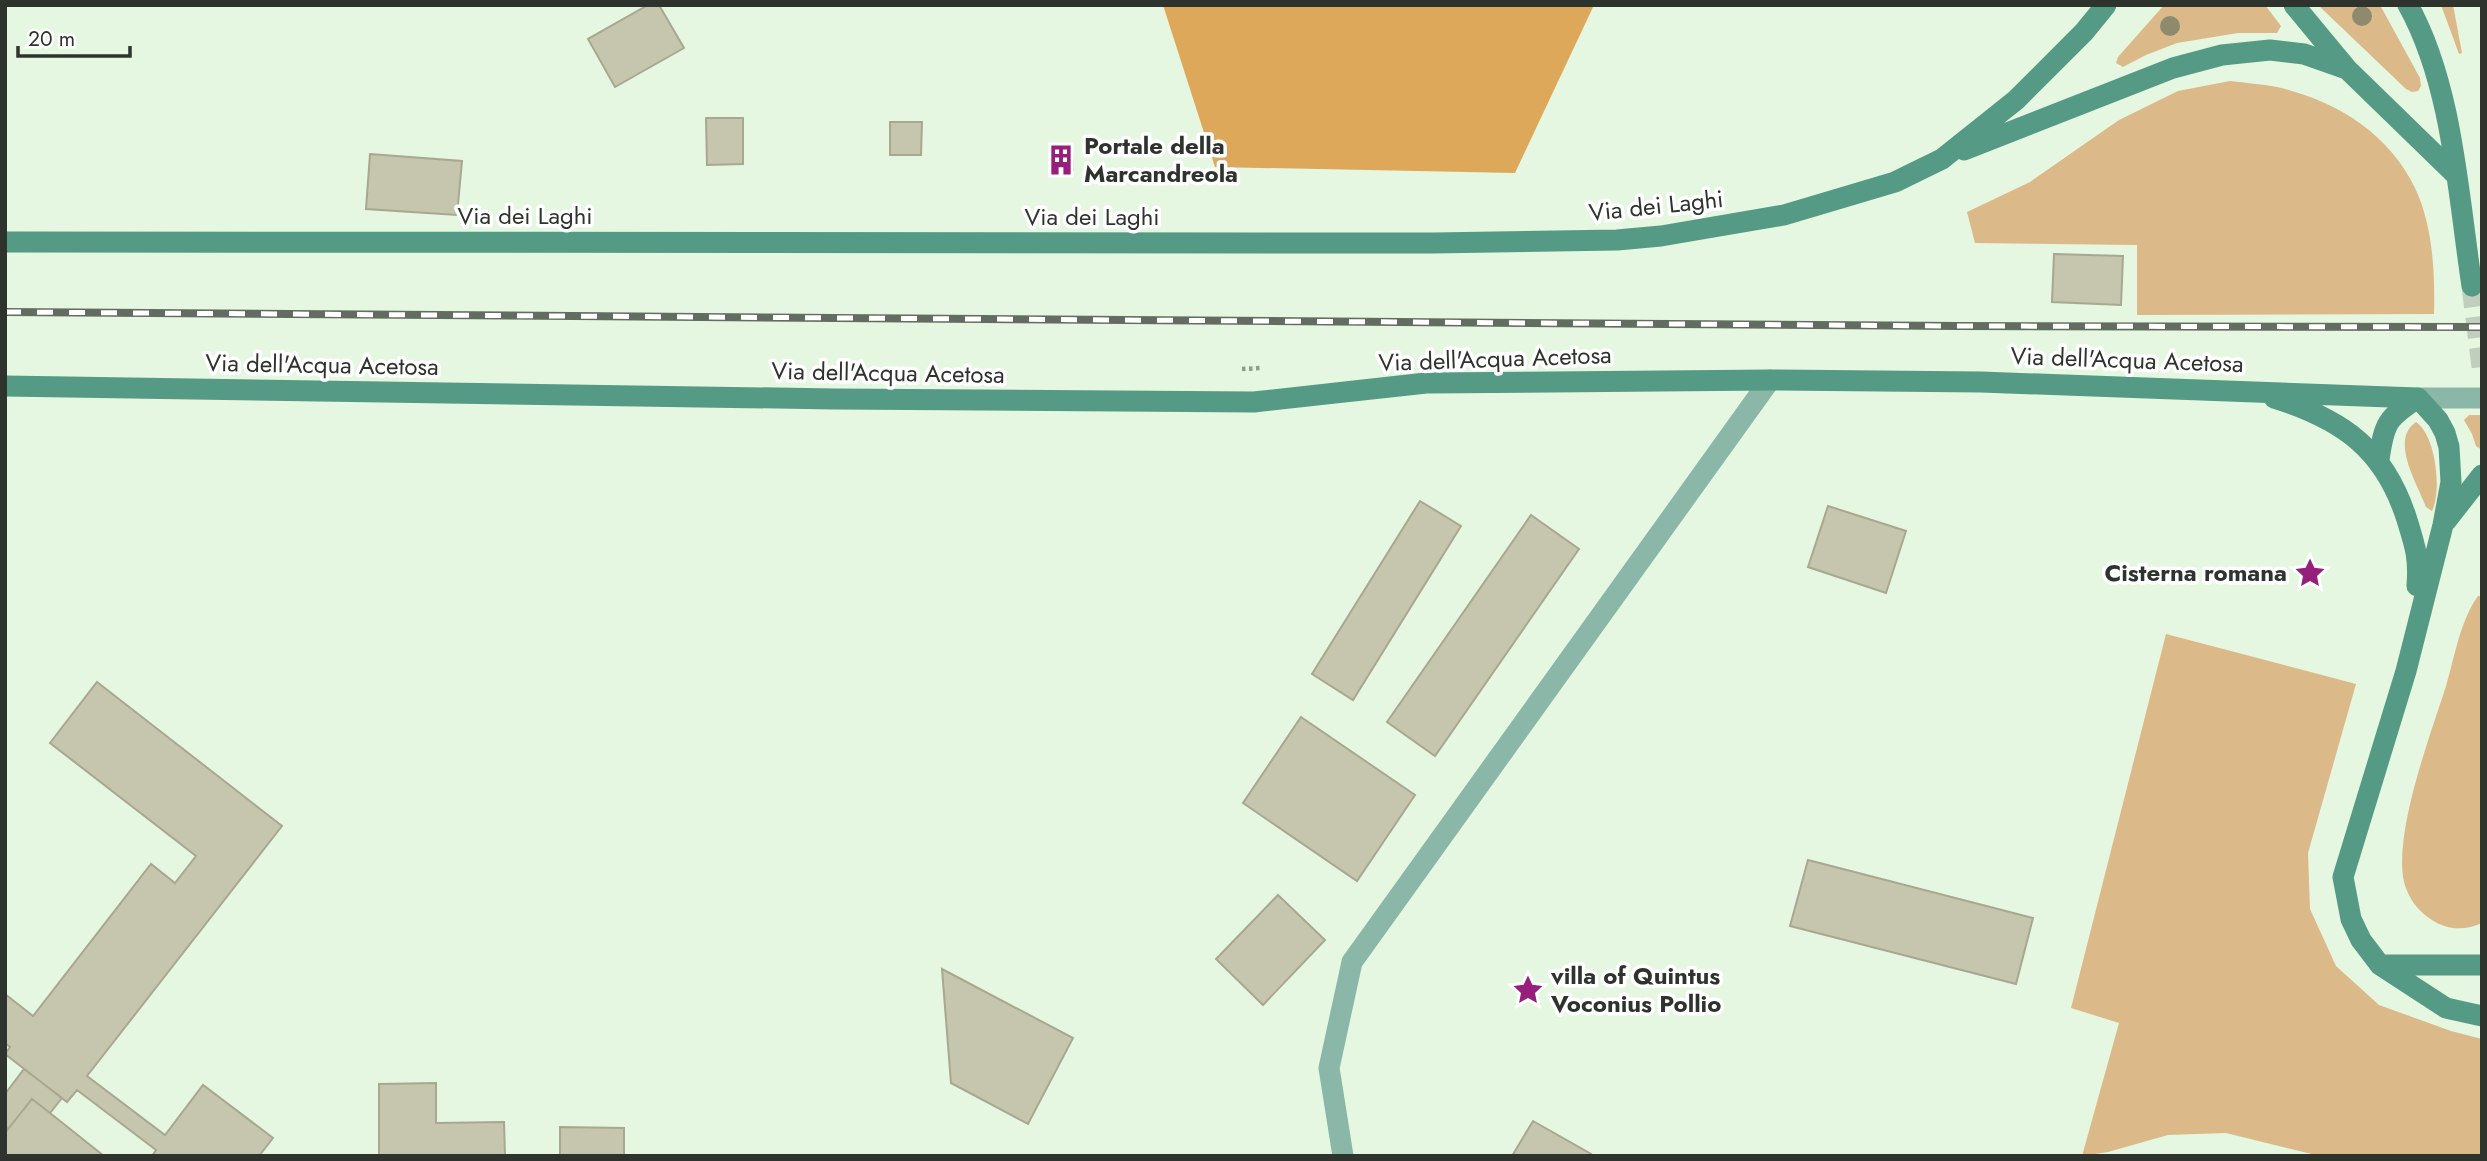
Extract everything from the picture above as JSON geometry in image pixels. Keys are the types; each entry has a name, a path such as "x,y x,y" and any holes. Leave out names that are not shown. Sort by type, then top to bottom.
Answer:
{"main road":[{"name":"Via dei Laghi","path":"5,242 1433,243 1617,240 1695,231 1784,215 1895,182 1942,159 2016,100 2084,32 2106,5"},
{"path":"2294,5 2347,69 2455,174"},
{"path":"2408,5 2418,23 2444,100 2472,286"},
{"path":"1942,159 2174,68 2222,55 2270,50 2304,54 2347,69"},
{"name":"Via dell'Acqua Acetosa","path":"5,386 808,399 1254,402 1426,383 1770,380 1981,382 2418,398"},
{"path":"2249,390 2333,421 2379,460 2403,508 2419,561 2413,640"},
{"path":"2379,460 2382,434 2395,413 2418,398 2438,421 2449,447 2451,482 2443,525 2413,640 2343,877 2351,919 2361,940 2380,965 2446,1008 2482,1016"},
{"path":"2443,525 2482,475"},
{"path":"2380,965 2482,965"}],"street":[{"path":"1343,1156 1329,1068 1352,962 1770,380"},
{"name":"Via dell'Acqua Acetosa","path":"2418,398 2482,398"}],"shaded area":[{"path":"1163,5 1594,5 1515,173 1215,167"},
{"path":"2164,5 2265,5 2281,26 2277,33 2238,33 2177,43 2123,67 2116,63 2118,57"},
{"path":"2318,5 2380,5 2420,78 2421,86 2418,91 2406,89"},
{"path":"2441,5 2453,5 2462,53 2459,54"},
{"path":"2230,81 2277,87 2319,101 2358,122 2391,151 2415,188 2426,218 2433,266 2434,314 2137,315 2137,245 1975,243 1967,212 2030,182 2119,120 2178,91"},
{"path":"2469,415 2482,415 2482,450 2476,446 2464,420"},
{"path":"2416,422 2428,439 2435,464 2437,490 2432,511 2426,507 2405,451 2408,430"},
{"path":"2478,596 2482,596 2482,923 2456,928 2432,920 2413,902 2404,884 2402,856 2409,807 2416,781 2462,628"},
{"path":"2166,634 2356,684 2308,853 2310,909 2336,966 2379,1005 2451,1031 2482,1039 2482,1156 2320,1156 2226,1133 2168,1135 2108,1152 2082,1156 2119,1023 2071,1008"}],"building":[{"path":"648,5 659,5 684,48 615,87 588,39"},
{"path":"706,118 743,118 743,164 707,165"},
{"path":"890,122 922,122 921,155 890,155"},
{"name":"Portale della Marcandreola","path":"1072,150 1073,170 1050,170 1050,151"},
{"path":"370,154 462,161 457,215 366,209"},
{"path":"2054,254 2123,256 2121,305 2052,302"},
{"path":"1420,501 1461,526 1353,700 1312,674"},
{"path":"1828,506 1906,531 1886,593 1808,567"},
{"path":"1531,515 1579,549 1435,756 1387,722"},
{"path":"97,682 282,826 87,1076 165,1135 203,1085 273,1138 259,1156 152,1156 156,1150 77,1090 67,1102 5,1054 10,1047 5,1043 5,994 33,1016 151,864 175,883 196,856 50,743"},
{"path":"1301,717 1415,795 1357,881 1243,803"},
{"path":"1808,860 2033,918 2016,984 1790,926"},
{"path":"1278,895 1325,940 1263,1005 1216,959"},
{"path":"942,969 1073,1038 1028,1124 951,1083"},
{"path":"24,1069 62,1098 50,1113 32,1099 8,1129 5,1127 5,1094"},
{"path":"436,1083 436,1123 504,1122 505,1156 379,1156 379,1084"},
{"path":"32,1099 104,1156 5,1156 5,1133"},
{"path":"1533,1121 1591,1154 1590,1156 1512,1156"},
{"path":"560,1127 624,1128 624,1156 560,1156"}],"tunnel":[{"path":"2472,286 2482,367"}],"railway":[{"path":"5,312 1958,326 2482,327"}],"place":[{"name":"Portale della Marcandreola","path":"1061,160"},
{"name":"Cisterna romana","path":"2310,573"},
{"name":"villa of Quintus Voconius Pollio","path":"1528,990"}]}
